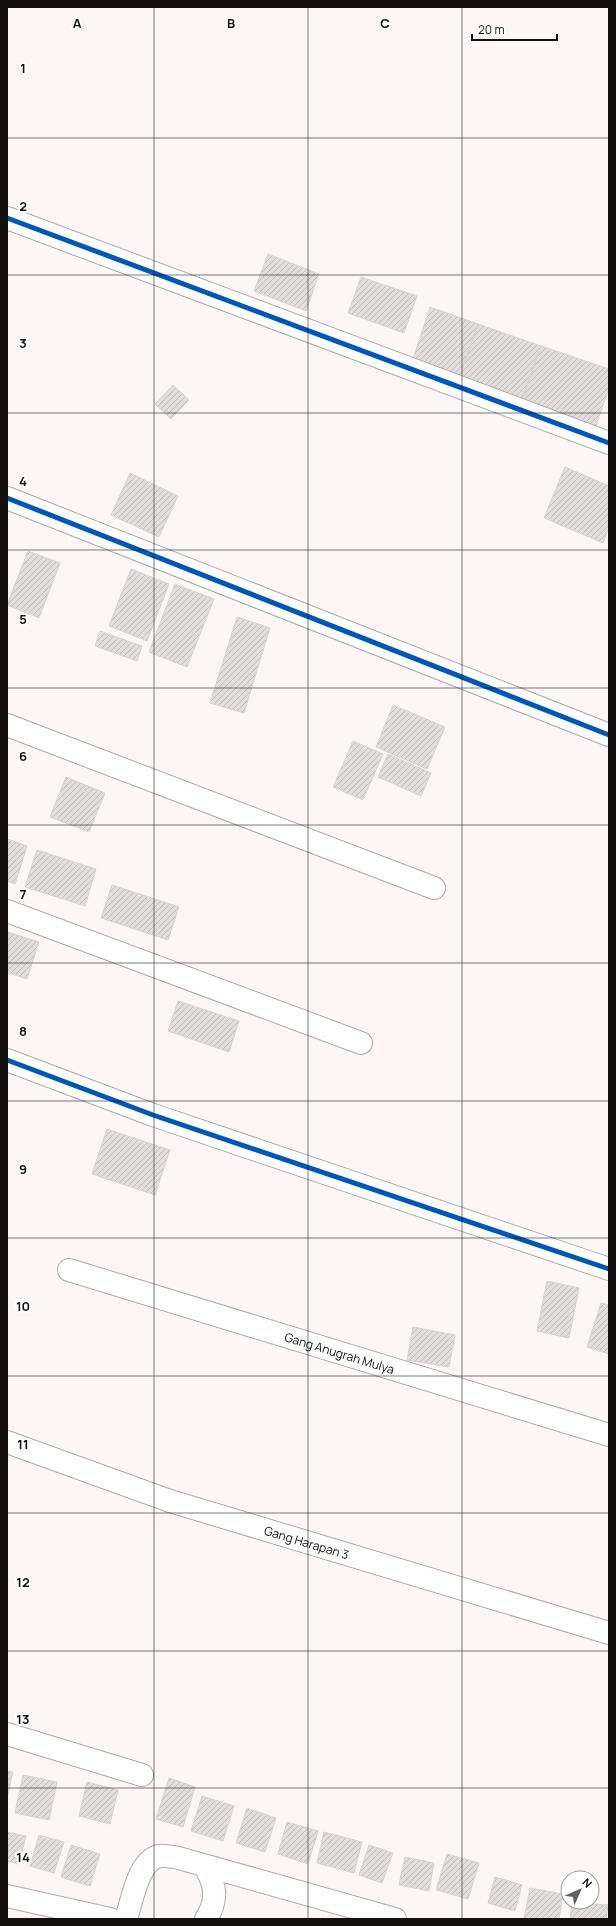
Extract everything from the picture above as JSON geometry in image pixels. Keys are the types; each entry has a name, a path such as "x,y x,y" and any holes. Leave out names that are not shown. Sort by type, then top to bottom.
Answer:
{"street":[{"path":"7,218 609,443"},
{"path":"7,498 609,735"},
{"path":"7,724 434,888"},
{"path":"7,911 361,1043"},
{"path":"7,1060 153,1115 609,1269"},
{"name":"Gang Anugrah Mulya","path":"69,1270 609,1435"},
{"name":"Gang Harapan 3","path":"7,1442 170,1501 609,1633"},
{"path":"7,1734 142,1775"},
{"path":"126,1919 142,1869 151,1860 159,1856 175,1857 205,1867 395,1919"},
{"path":"205,1867 212,1879 214,1889 212,1907 206,1919"},
{"path":"7,1896 110,1919"}],"building":[{"path":"268,254 319,274 306,311 254,291"},
{"path":"361,277 417,296 404,333 348,313"},
{"path":"430,307 478,324 459,378 412,362"},
{"path":"478,324 541,346 522,400 459,378"},
{"path":"541,346 609,369 609,388 596,426 522,400"},
{"path":"173,385 189,400 171,419 155,404"},
{"path":"565,467 609,486 609,527 603,543 544,518"},
{"path":"130,473 178,496 159,537 111,515"},
{"path":"28,551 60,563 39,618 7,605"},
{"path":"131,569 169,584 147,641 109,626"},
{"path":"175,584 214,599 187,667 149,652"},
{"path":"237,617 270,628 244,713 210,703"},
{"path":"100,631 142,646 137,661 95,646"},
{"path":"393,705 445,727 427,769 376,747"},
{"path":"353,741 383,754 363,800 333,787"},
{"path":"388,754 431,773 421,796 378,777"},
{"path":"66,777 105,793 89,832 50,817"},
{"path":"7,839 27,846 15,884 7,881"},
{"path":"37,850 96,869 85,906 25,887"},
{"path":"112,885 179,907 168,940 101,918"},
{"path":"8,932 39,942 27,979 7,972"},
{"path":"178,1001 239,1021 229,1052 168,1031"},
{"path":"107,1129 170,1150 155,1195 92,1174"},
{"path":"547,1281 579,1288 569,1338 537,1331"},
{"path":"601,1303 609,1305 609,1354 587,1347"},
{"path":"413,1327 455,1335 449,1367 407,1360"},
{"path":"7,1771 13,1772 7,1799"},
{"path":"23,1775 57,1782 49,1820 15,1813"},
{"path":"169,1778 195,1787 183,1827 156,1819"},
{"path":"87,1782 118,1790 110,1824 79,1816"},
{"path":"202,1796 234,1806 223,1841 191,1831"},
{"path":"247,1808 276,1818 265,1852 236,1843"},
{"path":"287,1822 318,1831 308,1864 278,1854"},
{"path":"7,1832 26,1836 19,1864 7,1861"},
{"path":"324,1832 362,1842 354,1873 317,1863"},
{"path":"39,1835 64,1842 54,1873 30,1866"},
{"path":"71,1845 100,1854 90,1886 61,1877"},
{"path":"369,1845 393,1853 382,1883 359,1875"},
{"path":"447,1854 479,1863 468,1899 436,1890"},
{"path":"405,1857 434,1863 429,1891 399,1885"},
{"path":"495,1877 522,1885 515,1911 488,1903"},
{"path":"530,1888 560,1893 559,1919 524,1919"},
{"path":"600,1904 608,1905 606,1919 570,1919 571,1910 600,1910"}],"cycle path":[{"path":"7,218 609,443"},
{"path":"7,498 609,735"},
{"path":"7,1060 153,1115 609,1269"}]}
